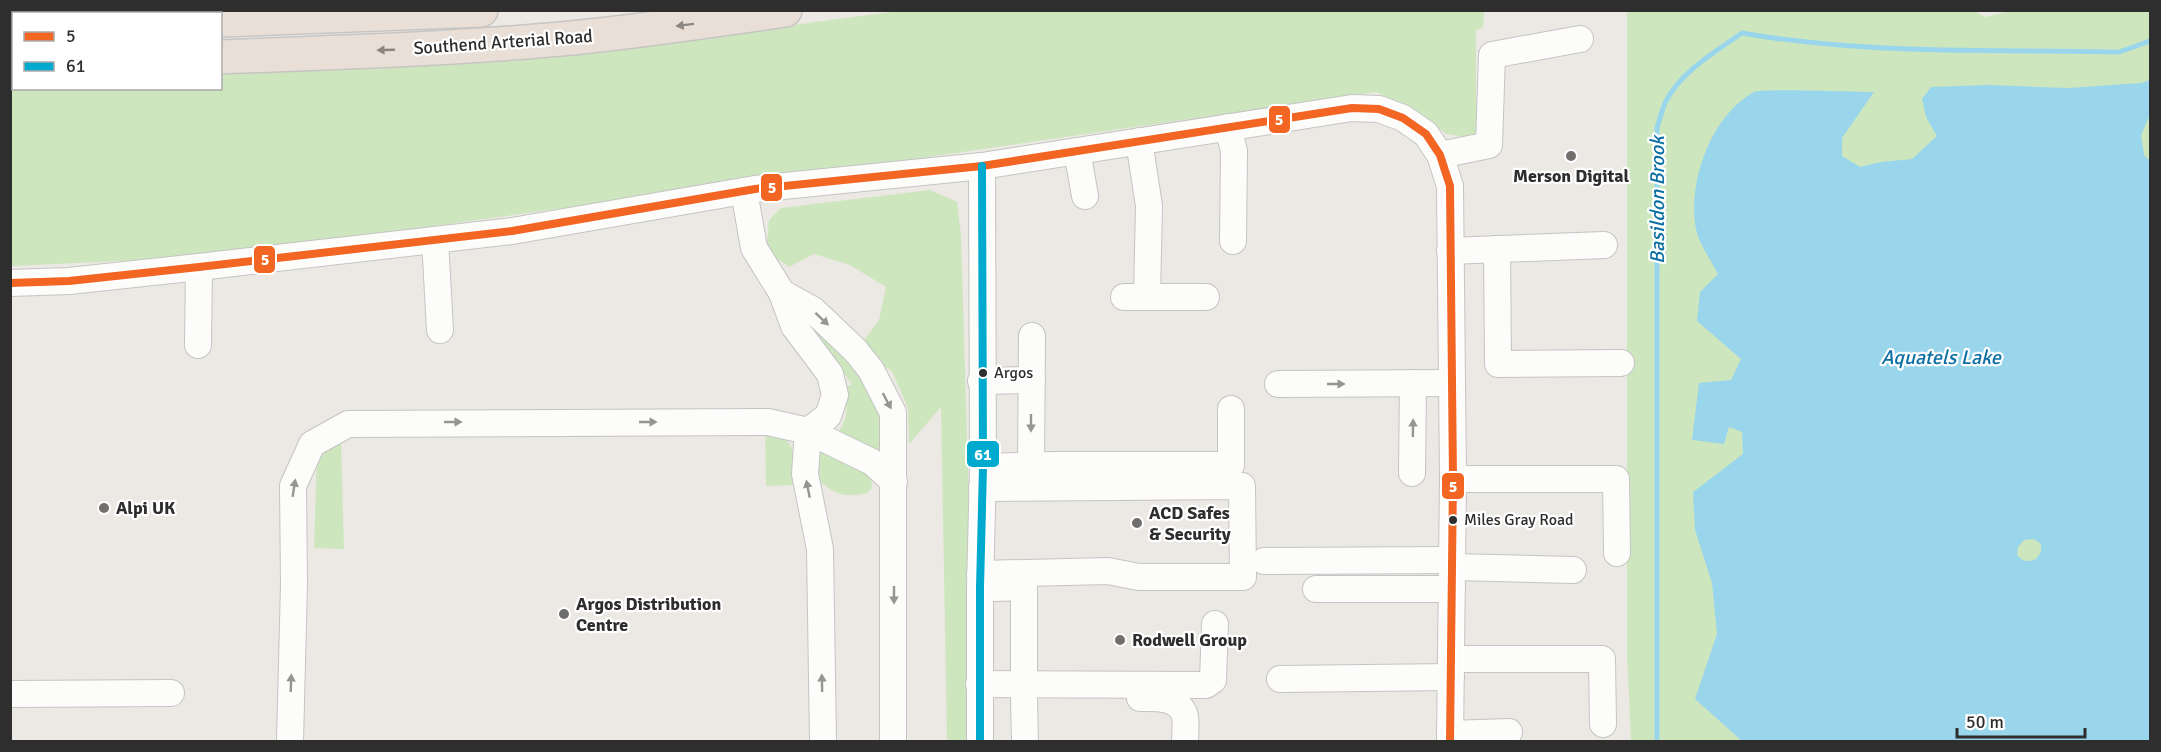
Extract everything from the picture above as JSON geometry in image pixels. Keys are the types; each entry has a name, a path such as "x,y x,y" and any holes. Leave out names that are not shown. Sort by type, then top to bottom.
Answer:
{"highway":[{"name":"Southend Arterial Road","path":"222,20 481,10"},
{"name":"Southend Arterial Road","path":"222,57 441,47 579,37 693,24 785,10"}],"street":[{"path":"1440,155 1489,145 1492,55 1580,39"},
{"path":"10,284 69,281 512,231 744,191 982,166 1352,108 1379,109 1403,118 1426,134 1440,155 1450,186 1453,476 1450,738 1509,732"},
{"path":"1228,127 1234,151 1233,241"},
{"path":"1139,141 1149,206 1136,297 1206,297"},
{"path":"1077,151 1085,196"},
{"path":"980,741 980,581 983,477 982,166"},
{"path":"744,191 754,248 782,293 794,326 830,374 835,395 828,416 808,431 805,474 820,549 823,741"},
{"path":"435,240 440,330"},
{"path":"1450,251 1604,245"},
{"path":"1497,249 1497,364 1621,363"},
{"path":"198,345 199,267"},
{"path":"782,293 813,310 856,351 871,370 893,413 893,741"},
{"path":"1031,466 1032,336"},
{"path":"981,381 1032,380"},
{"path":"1413,383 1404,473 1616,479 1617,553"},
{"path":"1278,384 1452,383"},
{"path":"983,477 1031,466 1232,465 1231,409"},
{"path":"290,741 294,584 293,486 312,444 348,423 768,422 808,431 872,462 894,482"},
{"path":"980,581 1108,571 1139,577 1243,577 1242,486 983,477"},
{"path":"1264,561 1452,567 1571,562"},
{"path":"1316,589 1452,567"},
{"path":"980,581 1024,587 1024,741"},
{"path":"979,692 1206,686 1213,680 1215,624"},
{"path":"1280,679 1602,659 1603,724"},
{"path":"1024,691 1162,698 1173,701 1184,713 1185,741"},
{"path":"10,694 171,693"}],"green space":[{"path":"906,10 1484,11 1483,28 1476,30 1476,138 1446,134 1421,113 1376,92 846,169 210,257 11,266 11,86 12,90 222,90 222,74 649,44"},
{"name":"Aquatels Lake","path":"1973,10 1985,17 2014,10 2150,11 2150,741 1631,741 1627,655 1627,11"},
{"path":"930,190 957,202 961,234 969,506 968,741 947,741 941,407 909,444 908,408 892,371 856,351 879,320 886,287 850,265 814,254 789,267 766,251 769,220 781,208"},
{"path":"808,319 850,361 879,403 884,454 838,434 846,417 847,387 852,384 805,322"},
{"path":"765,430 787,441 792,448 795,485 766,486"},
{"path":"341,440 344,549 314,548 317,450"},
{"path":"830,450 871,478 872,488 867,493 844,495 838,493 814,475 816,455"}],"water":[{"name":"Aquatels Lake","path":"2150,80 2150,115 2141,135 2144,155 2150,161 2150,741 1742,741 1695,699 1717,634 1712,583 1695,530 1693,492 1743,454 1742,432 1729,427 1724,444 1692,440 1699,383 1731,380 1741,359 1697,321 1700,292 1718,274 1702,246 1696,229 1694,211 1699,172 1714,133 1739,103 1754,92 1791,90 1874,92 1842,138 1842,156 1860,167 1912,159 1937,136 1926,117 1922,99 1931,87 1988,85 2068,88 2141,83","holes":["2034,539 2041,544 2041,552 2036,559 2026,561 2017,555 2018,547 2024,540"]}],"waterway":[{"name":"Basildon Brook","path":"1657,742 1657,128 1665,104 1673,90 1690,71 1742,33 1836,45 1930,50 2119,52 2150,41"}],"transit line":[{"name":"5","path":"10,283 69,281 512,231 755,189 982,166 1352,108 1379,109 1403,118 1426,134 1440,155 1450,186 1453,479 1450,742"},
{"name":"61","path":"980,742 983,467 982,166"}],"place":[{"name":"Merson Digital","path":"1571,156"},
{"name":"Argos","path":"983,373"},
{"name":"Alpi UK","path":"104,508"},
{"name":"Miles Gray Road","path":"1453,520"},
{"name":"ACD Safes & Security","path":"1137,523"},
{"name":"Argos Distribution Centre","path":"564,614"},
{"name":"Rodwell Group","path":"1120,640"}]}
